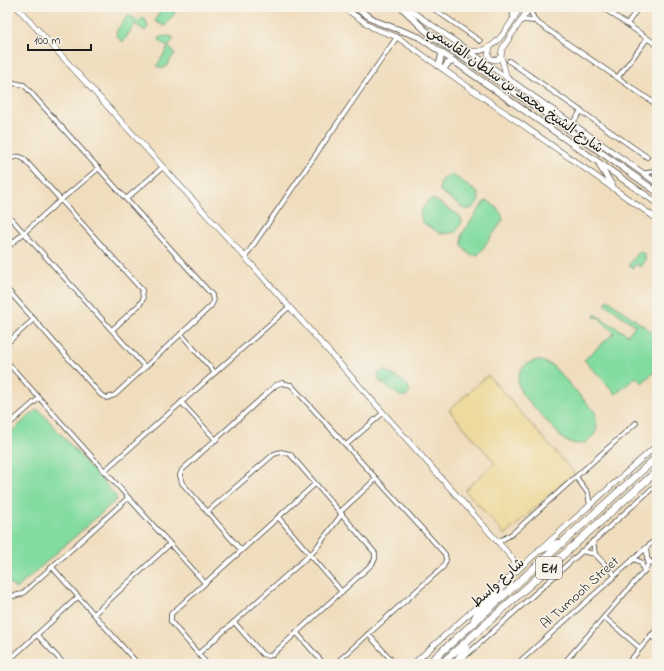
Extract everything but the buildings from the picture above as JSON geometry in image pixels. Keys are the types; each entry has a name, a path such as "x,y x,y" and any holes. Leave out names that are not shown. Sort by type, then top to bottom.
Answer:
{"highway":[{"name":"شارع واسط","path":"428,664 657,457"},
{"name":"شارع واسط","path":"441,664 657,472"},
{"path":"540,550 566,539"},
{"path":"474,623 476,615 498,595 502,584"},
{"path":"455,664 461,652 480,634 483,627"}],"main road":[{"name":"شارع الشيخ محمد بن سلطان القاسمي","path":"354,7 378,22 414,35 442,53 656,203"},
{"name":"شارع الشيخ محمد بن سلطان القاسمي","path":"401,7 425,30 446,46 657,192"},
{"path":"441,68 442,53"},
{"path":"441,68 454,61"},
{"path":"541,103 554,120"},
{"path":"596,161 613,187"}],"street":[{"path":"17,7 245,257 288,308 498,542 513,559 517,571"},
{"path":"343,7 373,28 397,37 657,219"},
{"path":"406,7 657,183"},
{"path":"431,7 480,41"},
{"path":"512,7 513,18"},
{"path":"501,57 496,60 491,60 488,55 490,48 521,7"},
{"path":"508,79 501,57 503,47 530,7"},
{"path":"530,7 535,21"},
{"path":"602,7 657,45"},
{"path":"627,24 639,7"},
{"path":"521,20 535,21 657,105"},
{"path":"245,257 397,37"},
{"path":"618,77 647,38"},
{"path":"469,51 482,51 490,48"},
{"path":"509,61 647,157"},
{"path":"7,89 14,83 24,85 213,297 211,306 110,398 104,397 7,289"},
{"path":"572,124 581,111"},
{"path":"7,162 14,156 22,157 143,293 143,299 140,304 112,330"},
{"path":"126,199 163,167"},
{"path":"7,248 99,168"},
{"path":"642,173 648,173 657,169"},
{"path":"657,169 655,175 657,183"},
{"path":"7,214 145,367"},
{"path":"104,471 288,308"},
{"path":"7,343 34,319"},
{"path":"181,334 215,373"},
{"path":"7,362 38,399 205,583"},
{"path":"241,550 182,483 180,475 182,470 276,385 285,382 291,385 445,554 446,560 443,567 334,664"},
{"path":"7,426 38,399"},
{"path":"181,402 216,440"},
{"path":"346,445 383,413"},
{"path":"498,542 512,534 636,423"},
{"path":"413,664 657,445"},
{"path":"207,512 277,452 284,452 290,454 373,550 376,556 372,564 272,654 266,656 262,654 234,622"},
{"path":"576,477 588,493 590,506"},
{"path":"198,654 310,555 341,513 376,479"},
{"path":"207,664 171,622 170,616 315,484"},
{"path":"455,664 657,484"},
{"path":"588,493 601,496"},
{"path":"7,592 14,596 20,595 128,498"},
{"path":"278,517 342,592"},
{"name":"Al Tumooh Street","path":"517,664 657,538"},
{"path":"593,541 595,554"},
{"path":"94,614 170,544"},
{"path":"562,664 644,571 648,565 646,548"},
{"path":"581,551 595,554 615,575"},
{"path":"513,559 526,563"},
{"path":"633,559 641,562 644,571"},
{"path":"647,559 657,567"},
{"path":"52,567 138,664"},
{"path":"7,662 78,597"},
{"path":"604,617 640,648"},
{"path":"627,664 657,629"},
{"path":"296,632 324,664"},
{"path":"368,634 395,664"},
{"path":"37,635 64,664"},
{"path":"651,636 657,641"}],"green space":[{"path":"163,7 179,7 165,26 156,22 155,20"},
{"path":"128,15 140,22 143,17 148,27 145,31 135,24 123,42 117,37 116,32"},
{"path":"170,36 174,38 168,47 159,41 160,37"},
{"path":"168,47 175,53 165,68 161,68 157,66"},
{"path":"450,175 457,178 478,193 479,200 473,208 466,210 440,191 440,183 445,177"},
{"path":"431,199 460,216 462,222 456,232 441,234 422,222 420,213 427,202"},
{"path":"488,201 500,211 503,220 478,255 470,255 462,246 462,234 484,202"},
{"path":"638,252 646,254 644,257 646,258 640,267 636,264 633,268 629,265"},
{"path":"608,300 656,335 654,339 657,341 657,369 642,383 636,377 616,394 584,360 614,333 598,317 594,318 595,314 628,335 635,325 605,304"},
{"path":"538,360 552,365 595,412 597,427 595,434 585,443 577,444 565,441 522,394 518,382 520,372 527,364"},
{"path":"385,370 408,385 410,392 407,396 400,396 379,381 378,373"},
{"path":"36,410 40,411 116,496 116,500 17,588 14,588 7,580 7,436"}],"sand":[{"path":"488,375 574,473 505,535 465,490 495,463 449,410"}]}
